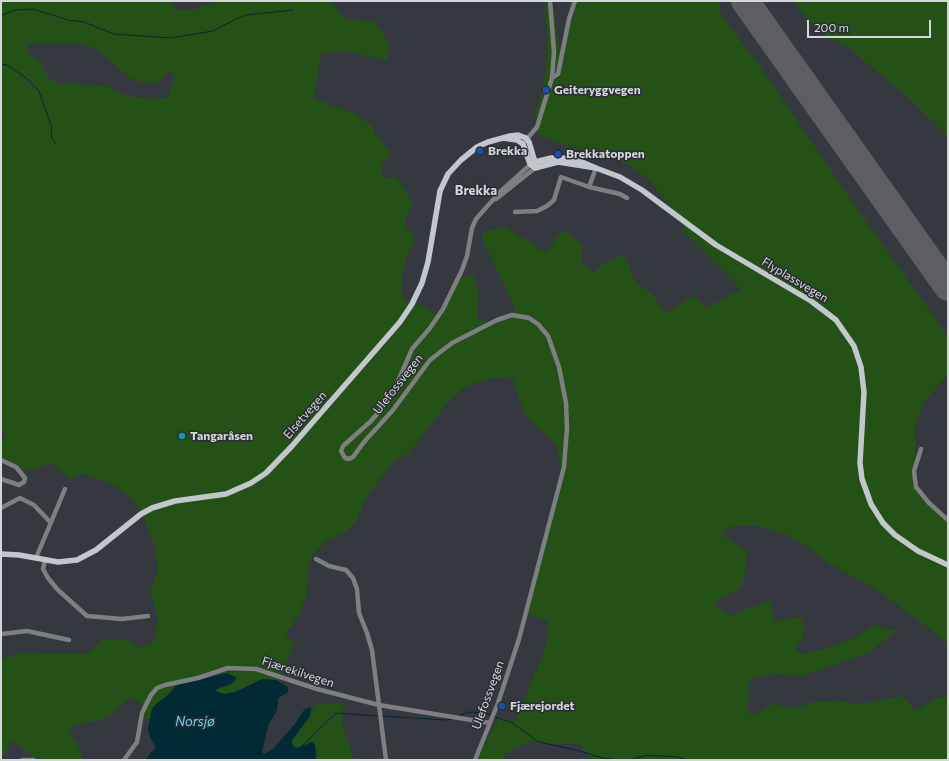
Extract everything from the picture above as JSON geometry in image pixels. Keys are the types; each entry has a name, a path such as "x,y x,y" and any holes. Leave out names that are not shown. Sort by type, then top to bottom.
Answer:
{"main road":[{"name":"Elsetvegen","path":"1,554 64,562 83,557 152,508 168,503 217,496 235,491 251,484 272,468 366,361 412,304 425,274 438,197 448,174 471,151 488,142 518,135 528,139"},
{"path":"503,138 517,140 523,144 533,165"},
{"path":"528,139 533,165"},
{"name":"Flyplassvegen","path":"533,165 558,162 596,168 620,177 642,190 716,245 811,301 836,320 854,346 861,367 864,392 860,463 862,479 871,504 883,523 895,535 918,551 948,565"}],"street":[{"path":"523,144 528,139 539,121 552,78 554,43 550,1"},
{"path":"552,78 556,76 559,70 569,19 575,1"},
{"name":"Ulefossvegen","path":"476,760 519,639 564,467 567,428 566,403 559,367 548,336 538,324 529,318 512,315 496,320 452,343 430,360 390,413 364,442 353,457 346,458 343,456 341,451 344,446 377,415 393,392 412,349 435,321 450,297 465,261 474,223 510,182 533,165"},
{"path":"589,187 596,168"},
{"path":"515,212 537,211 547,206 554,200 561,177 589,187 620,194 627,198"},
{"path":"921,449 914,471 916,487 929,503 948,520"},
{"path":"1,460 16,467 25,478 24,482 19,485 1,478"},
{"path":"36,558 65,489"},
{"path":"1,508 17,499 22,499 34,506 51,523"},
{"path":"316,559 329,566 346,570 355,583 358,594 358,613 367,632 372,650 386,760"},
{"path":"45,560 43,569 48,578 58,590 87,616 122,619 148,616"},
{"path":"1,634 28,631 69,640"},
{"name":"Fjærekilvegen","path":"124,760 139,739 142,713 154,692 165,684 198,678 223,669 256,669 330,693 379,705 490,723"},
{"path":"22,760 34,760"}],"green space":[{"path":"1,1 173,1 174,9 192,10 220,1 330,1 341,15 350,20 375,21 388,41 388,61 346,51 321,54 314,97 331,106 355,113 373,127 375,133 390,153 382,165 382,177 397,178 413,203 405,217 405,225 413,235 413,242 406,259 402,278 402,297 409,305 419,304 436,314 445,305 460,279 473,274 479,296 477,320 490,322 513,314 513,302 482,239 483,232 505,227 547,253 559,234 564,230 583,245 581,262 594,273 604,263 617,256 626,257 632,276 636,282 653,295 666,313 695,295 706,308 741,289 683,231 683,224 654,185 637,170 616,160 547,139 537,133 536,109 540,101 548,54 545,1 553,1 559,46 565,50 569,29 578,1 719,1 721,14 755,59 860,213 948,336 948,374 924,402 915,426 916,458 914,485 948,521 948,647 943,639 869,585 830,564 802,543 781,532 757,526 734,526 722,532 726,538 747,551 744,578 741,588 719,599 715,605 730,616 751,607 771,601 774,622 800,617 805,627 802,640 795,650 803,654 850,640 877,624 884,630 898,630 870,652 802,676 779,674 755,677 749,682 748,714 756,714 774,703 790,709 814,702 837,701 861,704 903,696 915,711 936,698 945,698 948,701 948,760 592,760 580,744 553,744 531,741 509,751 501,760 476,760 499,718 515,722 543,654 549,632 547,621 530,615 526,607 557,492 560,468 557,446 524,414 512,377 488,379 465,387 447,403 408,453 391,464 363,503 358,519 344,533 328,540 312,555 308,568 307,593 299,615 285,635 295,643 279,681 262,679 235,692 225,694 216,691 217,689 225,687 235,676 227,673 216,674 174,687 167,696 152,708 150,720 141,715 141,705 138,701 133,698 128,699 111,715 97,721 76,724 68,730 79,747 83,760 43,760 32,756 13,741 8,745 7,751 1,757 1,659 22,653 88,654 101,640 127,640 141,648 155,641 158,618 150,591 158,570 155,547 140,510 128,494 107,482 84,474 69,479 52,463 25,471 1,458 1,442 6,433 1,427","holes":["29,43 76,43 95,48 131,79 151,84 161,80 168,70 175,76 168,97 153,99 127,96 106,86 58,83 50,79 41,63 28,54"]},
{"path":"794,1 948,1 948,136 903,93 849,48 826,36 808,21"},
{"path":"345,703 342,711 343,726 354,760 316,760 317,752 312,742 296,748 292,744 292,740 310,716 316,704"}],"water":[{"name":"Norsjø","path":"227,673 237,678 231,684 217,689 216,691 220,693 225,694 235,692 262,679 276,680 288,687 288,692 278,698 277,710 269,724 266,735 262,752 264,754 273,749 295,724 304,710 310,707 310,716 292,740 292,744 296,748 312,742 315,744 316,760 146,760 150,753 156,748 150,737 148,729 152,709 157,703 167,696 177,685"}],"waterway":[{"path":"1,16 15,10 33,9 68,20 84,22 114,34 171,38 213,31 246,15 293,10"},
{"path":"1,64 7,65 26,78 39,91 52,128 51,136 56,145"},
{"path":"458,716 469,712 492,715"},
{"path":"301,747 336,713 378,716"},
{"path":"381,716 447,720 452,719"},
{"path":"495,717 512,723 539,742 576,750 603,758 621,760"},
{"path":"630,760 647,755 678,757 688,760"}],"taxiway":[{"path":"738,1 747,4"},
{"path":"751,1 757,10 759,20"}],"runway":[{"path":"745,1 948,287"}],"place":[{"name":"Geiteryggvegen","path":"546,90"},
{"name":"Brekka","path":"480,151"},
{"name":"Brekkatoppen","path":"558,154"},
{"name":"Tangaråsen","path":"182,436"},
{"name":"Fjærejordet","path":"502,706"}],"district":[{"name":"Brekka","path":"476,191"}]}
